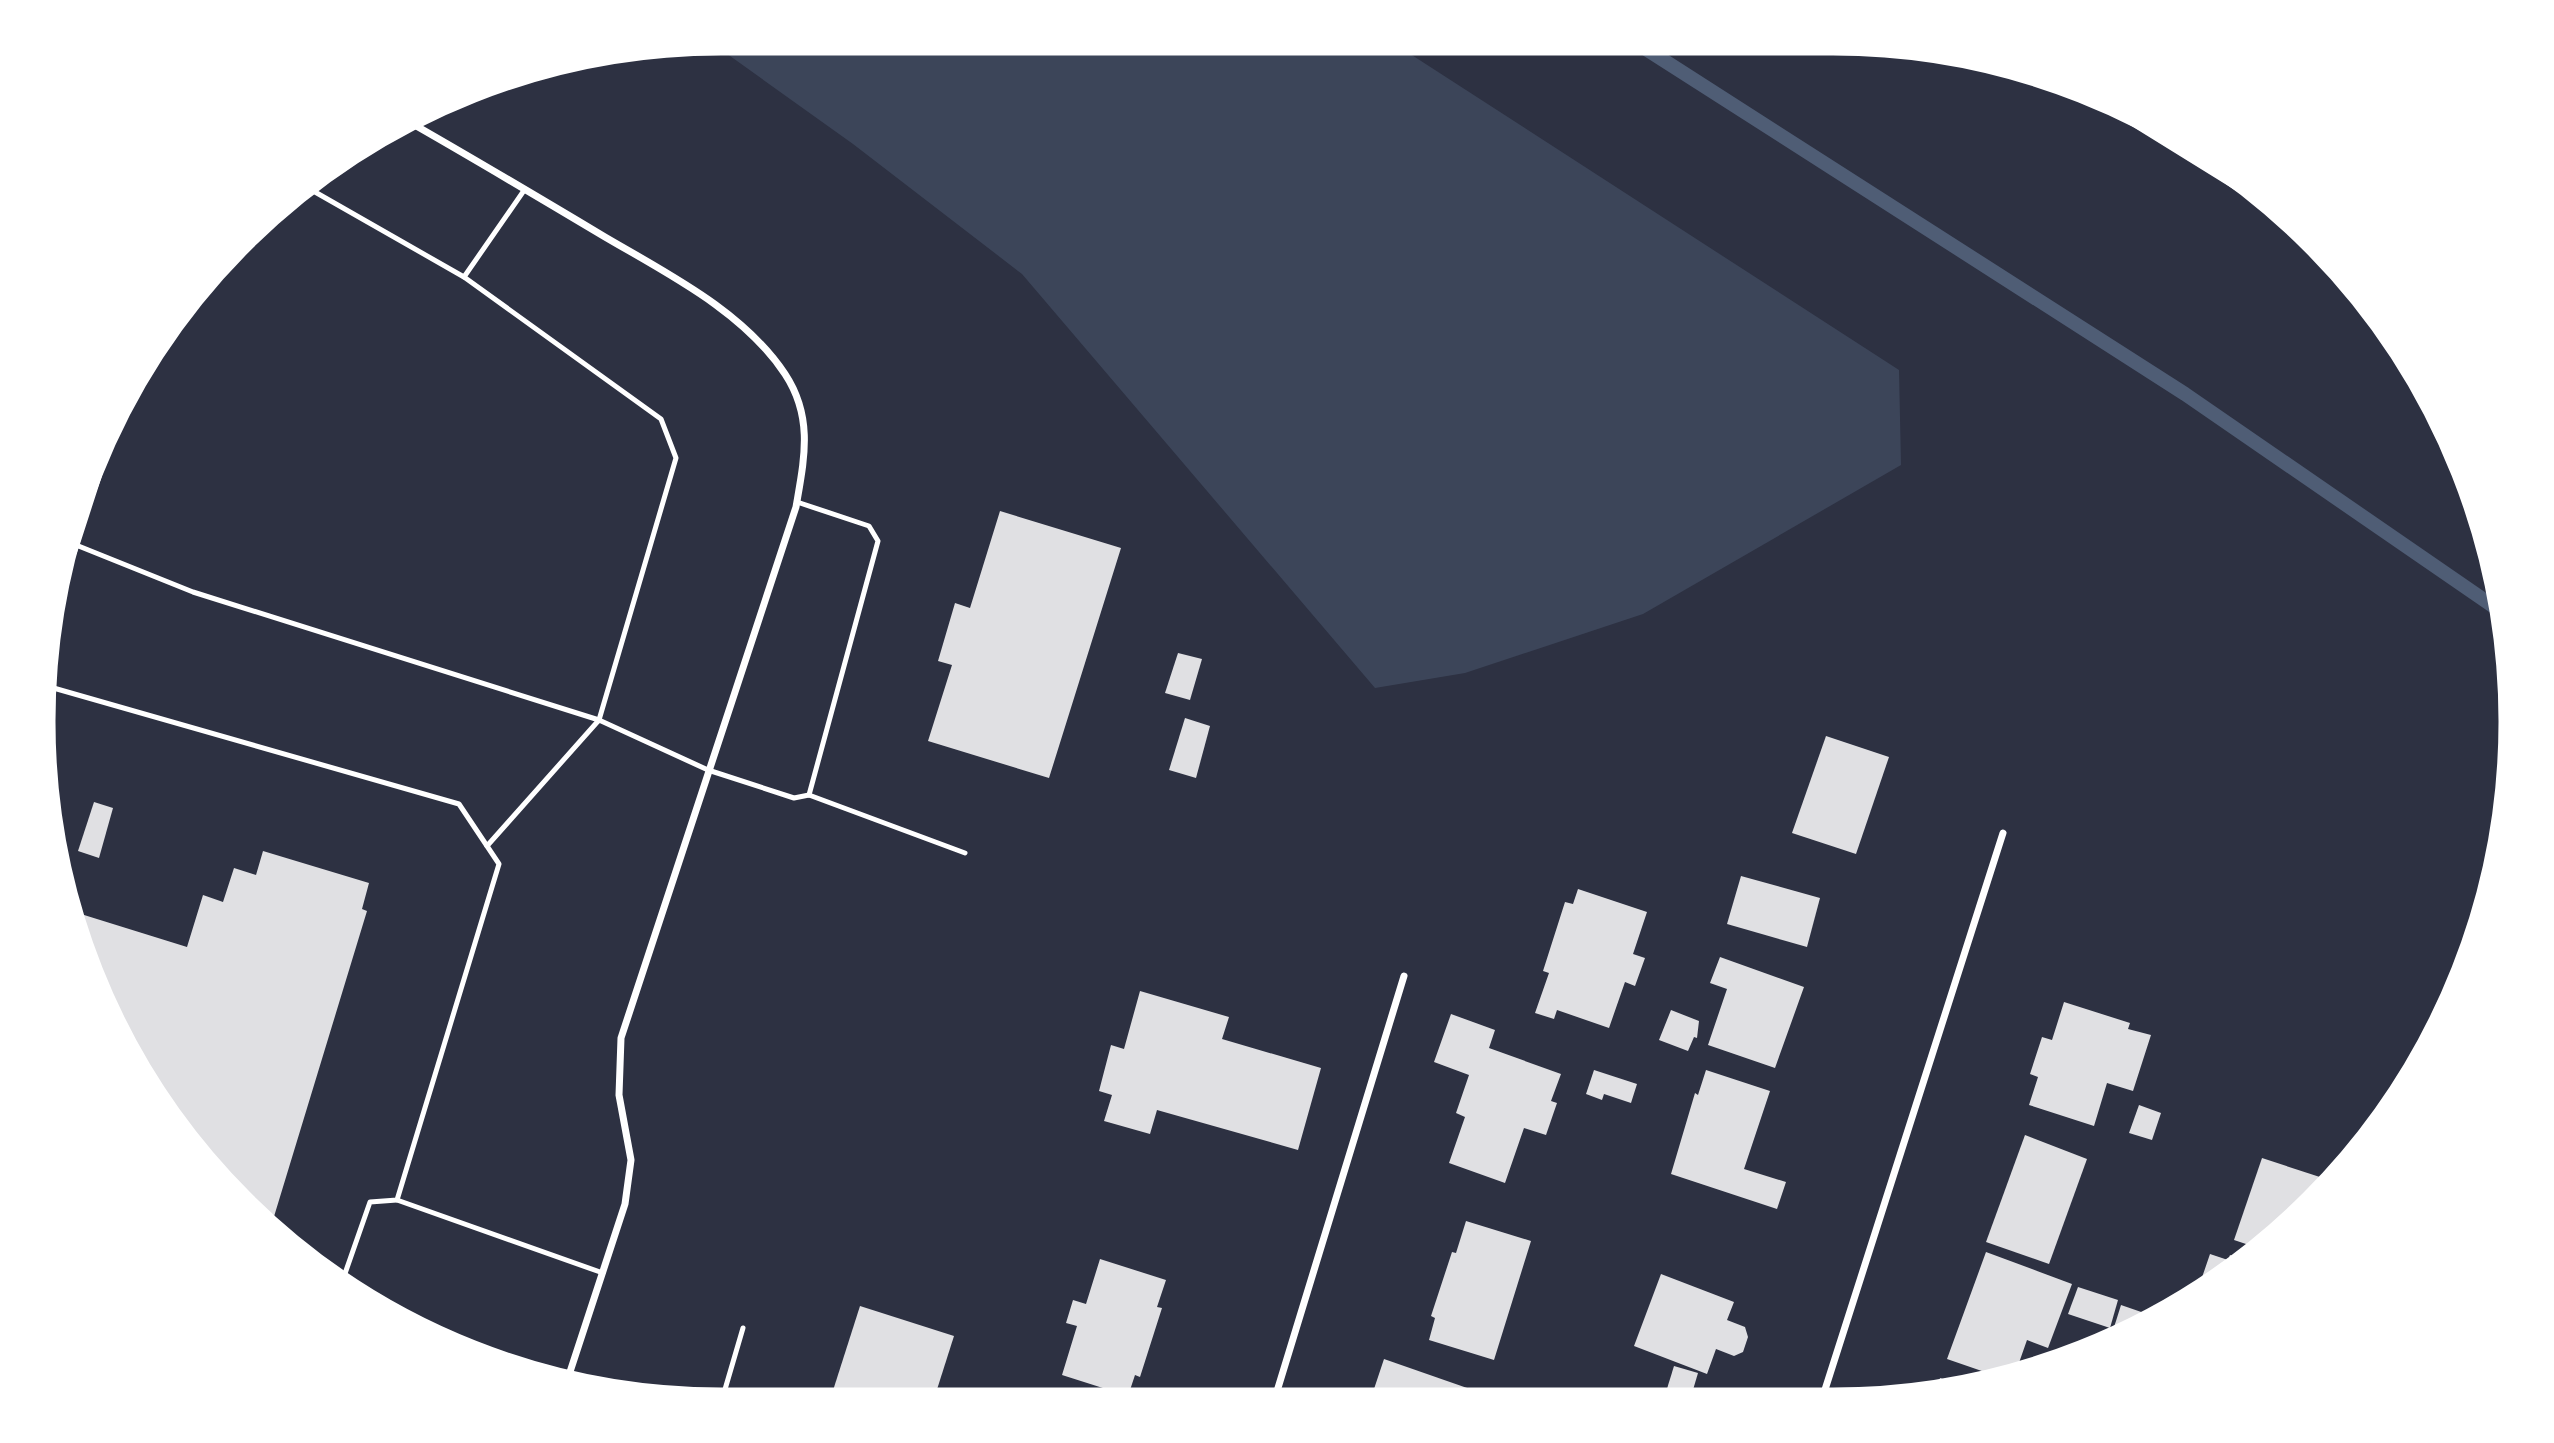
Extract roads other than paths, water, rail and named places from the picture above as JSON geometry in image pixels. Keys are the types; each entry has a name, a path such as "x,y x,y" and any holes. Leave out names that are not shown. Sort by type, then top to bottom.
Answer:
{"street":[{"path":"416,125 694,290 746,330 786,374 800,408 806,443 806,459 797,502 621,1038 619,1095 631,1160 625,1204 569,1374"},
{"path":"73,554 101,468"},
{"path":"1824,1392 2003,833"},
{"path":"1277,1392 1404,976"}],"lane":[{"path":"464,277 525,189"},
{"path":"312,190 464,277 661,419 676,458 599,720 488,846"},
{"path":"797,502 869,526 878,541 809,796"},
{"path":"76,545 193,592 599,720 708,770 794,799 809,796 965,852"},
{"path":"52,688 459,804 488,846 499,864 397,1200"},
{"path":"344,1276 370,1202 397,1200 603,1273"},
{"path":"724,1392 743,1328"}],"waterway":[{"path":"1649,51 2185,394 2493,606"}]}
